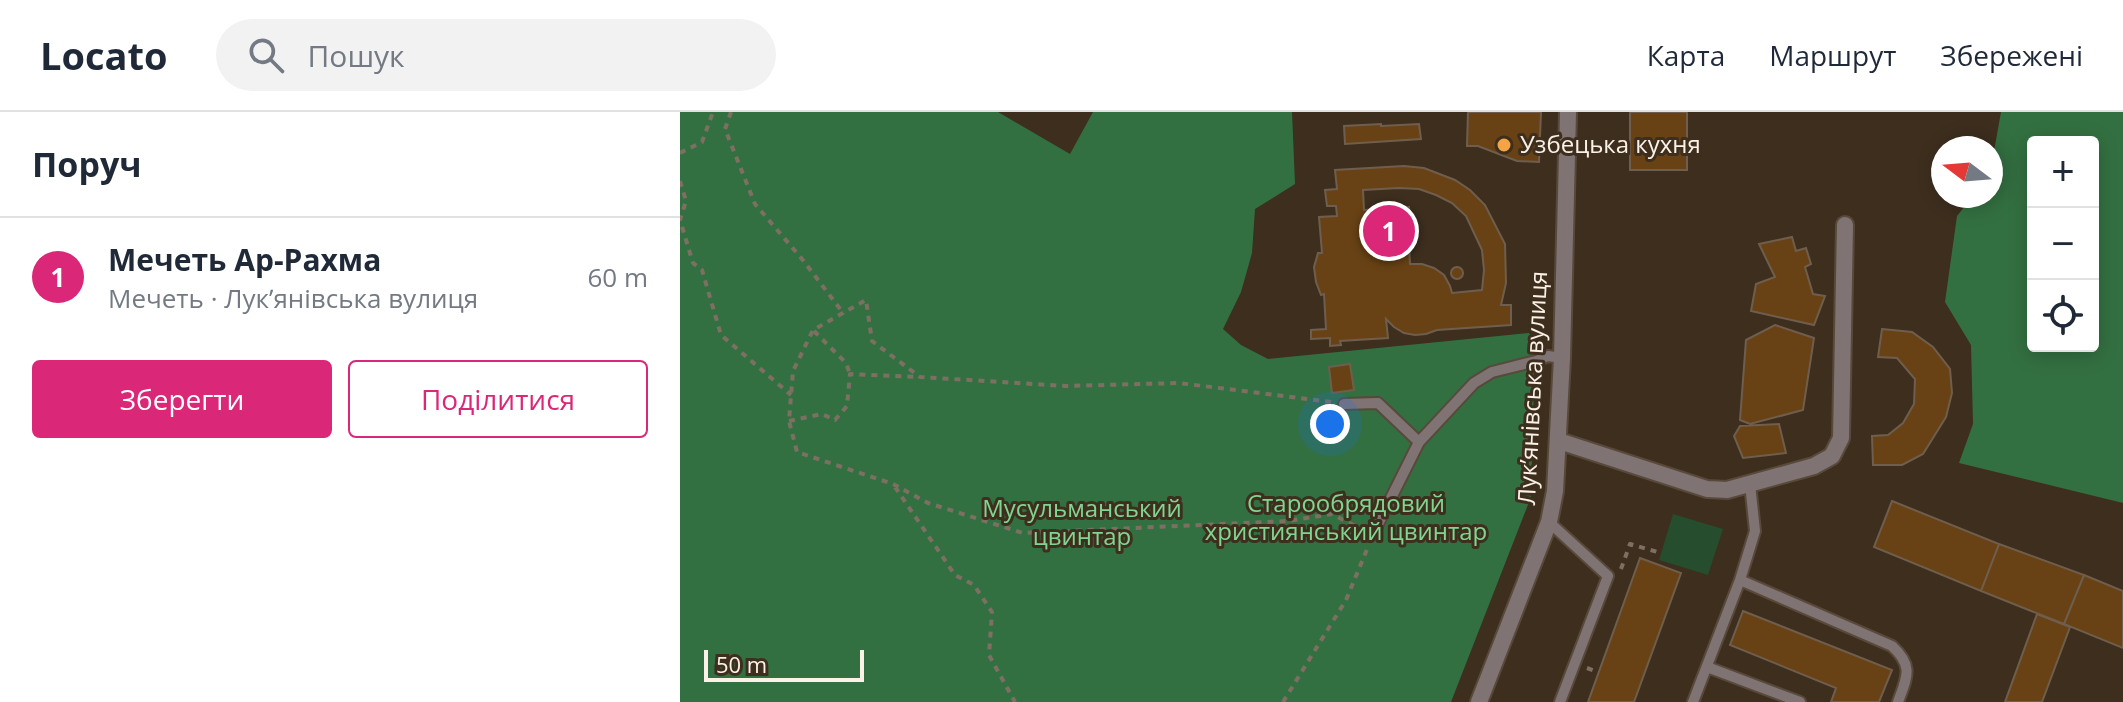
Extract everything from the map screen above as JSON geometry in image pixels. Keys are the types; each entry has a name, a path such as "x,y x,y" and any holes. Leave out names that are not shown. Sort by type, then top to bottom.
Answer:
{"street":[{"name":"Лукʼянівська вулиця","path":"1479,702 1549,522 1555,491 1562,358 1568,112"},
{"path":"1559,441 1707,489 1727,490 1750,484 1814,466 1832,456 1841,438 1845,225"}],"lane":[{"path":"1373,534 1419,442 1474,383 1492,372 1548,356 1562,358"},
{"path":"1344,404 1378,403 1419,442"},
{"path":"1693,702 1740,580 1755,531 1750,484"},
{"path":"1549,522 1608,576 1609,586 1579,666 1560,702"},
{"path":"1740,580 1892,646 1904,657 1907,668 1898,702"},
{"path":"1707,667 1800,702"}],"path":[{"path":"680,153 702,142 713,112"},
{"path":"731,112 725,129 755,204 844,314"},
{"path":"680,181 686,201 680,220 693,263 702,270 721,335 791,395"},
{"path":"920,377 872,341 866,300 813,330 793,371 789,421 797,452 893,484 928,503 1023,533 1275,522 1332,514 1373,534 1346,600 1283,702"},
{"path":"789,421 822,414 835,420 847,406 850,374 846,363 813,330"},
{"path":"850,374 1066,386 1179,383 1344,404"},
{"path":"893,484 955,575 974,585 992,612 989,655 1015,702"},
{"path":"1630,544 1661,553"},
{"path":"1579,666 1598,672"}],"green space":[{"path":"680,112 998,112 1070,154 1093,112 1292,112 1295,184 1255,209 1252,253 1241,292 1223,329 1241,345 1268,359 1529,333 1535,344 1531,497 1451,702 680,702"},
{"path":"2001,112 2123,112 2123,503 1959,463 1973,424 1971,345 1945,302 1957,216 1963,208 2003,208 2003,136 1997,136"},
{"path":"1673,514 1723,529 1708,575 1659,560"}],"building":[{"path":"1468,112 1541,112 1539,162 1517,161 1478,146 1467,146"},
{"path":"1630,112 1687,112 1687,170 1630,170"},
{"path":"1419,124 1421,139 1345,144 1344,126"},
{"path":"1404,166 1424,168 1455,180 1470,190 1485,205 1505,244 1506,283 1501,305 1511,305 1511,325 1437,330 1415,335 1404,333 1386,319 1388,338 1340,341 1341,345 1330,346 1330,338 1311,339 1311,330 1326,329 1324,294 1321,295 1316,282 1314,267 1318,253 1322,253 1319,217 1337,216 1336,206 1327,206 1325,190 1337,189 1335,170","holes":["1419,189 1452,203 1466,216 1482,250 1482,290 1452,293 1444,275 1434,268 1410,264 1409,207 1364,210 1363,190"]},
{"path":"1792,237 1796,251 1806,248 1811,264 1805,267 1813,294 1825,296 1814,325 1751,311 1756,284 1775,277 1759,244"},
{"path":"1457,267 1463,273 1457,279 1451,273"},
{"path":"1775,325 1814,338 1803,410 1750,424 1740,420 1746,340"},
{"path":"1882,329 1912,332 1933,347 1950,369 1952,393 1946,417 1923,454 1902,465 1873,465 1872,436 1888,435 1903,423 1914,404 1915,379 1897,358 1878,357"},
{"path":"1350,364 1354,390 1332,393 1329,367"},
{"path":"1779,424 1786,453 1743,458 1734,436 1740,426"},
{"path":"1892,501 1999,544 1981,591 1874,547"},
{"path":"1999,544 2084,575 2064,624 1981,591"},
{"path":"1640,558 1681,573 1634,702 1588,702"},
{"path":"2084,575 2123,591 2123,648 2064,624"},
{"path":"1743,611 1892,670 1879,702 1831,702 1836,688 1730,645"},
{"path":"2037,614 2070,627 2042,702 2005,702"}],"place":[{"name":"Узбецька кухня","path":"1504,145"},
{"name":"Мечеть Ар-Рахма","path":"1389,231"}],"park label":[{"name":"Старообрядовий християнський цвинтар","path":"1346,518"},
{"name":"Мусульманський цвинтар","path":"1082,523"}]}
